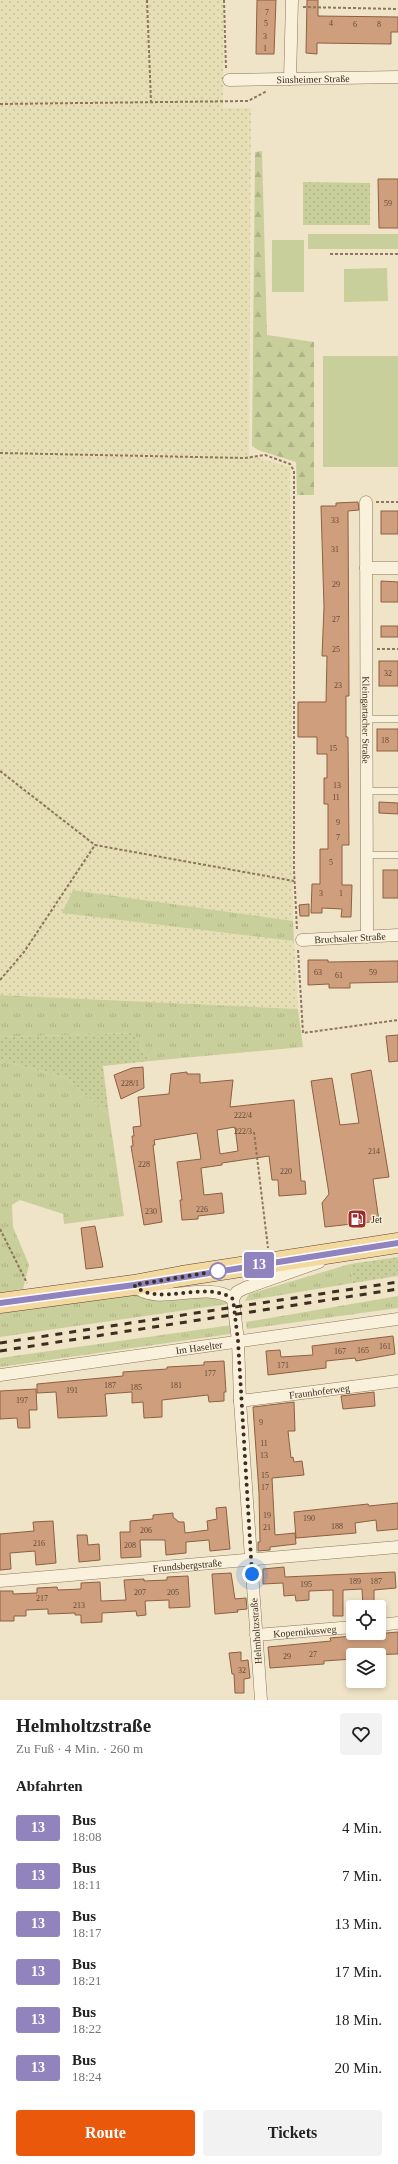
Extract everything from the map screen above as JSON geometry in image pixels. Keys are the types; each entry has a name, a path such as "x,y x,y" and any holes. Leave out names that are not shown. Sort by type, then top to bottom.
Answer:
{"main road":[{"path":"0,1303 134,1285 398,1243"}],"street":[{"path":"290,79 291,4"},
{"name":"Sinsheimer Straße","path":"229,80 398,77"},
{"name":"Kleingartacher Straße","path":"366,502 367,937"},
{"path":"366,568 398,568"},
{"name":"Bruchsaler Straße","path":"302,940 398,935"},
{"path":"134,1285 141,1292 160,1294 215,1291 225,1293 233,1299 237,1292 245,1288 331,1258 330,1254"},
{"name":"Helmholtzstraße","path":"233,1299 238,1341 240,1401 250,1559 261,1700"},
{"name":"Im Haselter","path":"0,1375 398,1319"},
{"name":"Fraunhoferweg","path":"240,1401 398,1381"},
{"name":"Frundsbergstraße","path":"0,1581 398,1547"},
{"path":"386,1624 398,1623"},
{"name":"Kopernikusweg","path":"256,1635 346,1628"}],"lane":[{"path":"366,719 398,719"},
{"path":"366,791 398,791"},
{"path":"367,854 398,855"}],"path":[{"path":"147,0 151,102"},
{"path":"224,0 226,67 229,80"},
{"path":"291,4 398,9"},
{"path":"0,104 248,101 269,90"},
{"path":"330,254 398,254"},
{"path":"0,453 245,458 265,456 290,464 294,471 294,870"},
{"path":"366,649 398,649"},
{"path":"0,771 95,845 294,881"},
{"path":"0,980 24,952 95,845"},
{"path":"303,1033 398,1020"},
{"path":"254,1132 269,1263"},
{"path":"0,1228 35,1298"}],"shaded area":[{"path":"0,0 224,0 223,108 251,108 249,455 290,467 293,921 74,890 63,913 294,941 298,1009 0,995"}],"green space":[{"path":"262,151 267,335 314,342 314,495 297,495 296,462 258,450 252,446 255,152"},
{"path":"303,182 370,183 370,225 303,225"},
{"path":"308,234 398,234 398,249 308,249"},
{"path":"272,240 304,240 304,292 272,292"},
{"path":"387,268 388,301 344,302 344,269"},
{"path":"323,356 398,356 398,467 323,467"},
{"path":"73,890 293,921 294,941 62,913"},
{"path":"0,995 298,1009 303,1047 150,1061 133,1033 0,1037"},
{"path":"133,1033 150,1061 103,1066 109,1115 66,1078 0,1060 0,1037"},
{"path":"0,1060 66,1078 109,1115 124,1216 64,1224 63,1214 20,1200 12,1205 13,1227 29,1265 23,1289 0,1293"},
{"path":"398,1257 398,1276 353,1283 350,1264"},
{"path":"350,1264 353,1283 245,1301 249,1294"},
{"path":"115,1295 216,1295 226,1299 228,1304 0,1337 0,1311"},
{"path":"398,1296 398,1308 247,1329 246,1322"},
{"path":"232,1325 230,1334 0,1367 0,1358"}],"building":[{"path":"257,0 276,0 274,54 256,54"},
{"path":"307,0 318,0 318,16 398,17 398,32 391,32 391,44 317,43 317,54 306,53"},
{"path":"378,179 398,179 398,228 379,228"},
{"path":"358,502 359,510 348,511 349,696 346,696 346,737 348,737 349,845 342,845 342,885 352,885 351,917 341,917 342,909 322,908 322,913 311,913 312,884 320,884 320,849 328,849 328,804 324,804 324,778 327,778 327,754 317,754 317,737 298,737 298,702 326,702 327,656 322,656 324,607 321,506 336,506 336,503"},
{"path":"381,511 398,511 398,534 381,534"},
{"path":"381,581 398,582 398,602 381,602"},
{"path":"381,626 398,626 398,637 381,637"},
{"path":"379,661 398,661 398,686 379,686"},
{"path":"377,729 398,729 398,751 377,751"},
{"path":"379,802 398,803 398,814 379,813"},
{"path":"383,870 398,870 398,898 383,898"},
{"path":"309,904 309,916 300,916 299,905"},
{"path":"308,960 328,960 328,962 398,961 398,982 350,983 350,988 329,988 329,984 308,985"},
{"path":"398,1035 398,1061 389,1062 386,1036"},
{"path":"143,1067 144,1088 121,1099 114,1075 132,1068"},
{"path":"371,1070 389,1177 373,1179 379,1221 325,1227 322,1203 329,1194 311,1081 332,1078 340,1125 359,1123 351,1074"},
{"path":"187,1072 187,1074 200,1074 200,1083 233,1080 230,1107 294,1100 301,1181 305,1181 306,1194 279,1196 278,1180 272,1180 269,1156 222,1163 222,1165 201,1168 204,1195 222,1193 224,1213 198,1216 198,1219 182,1220 180,1200 182,1200 177,1162 201,1159 197,1133 154,1140 155,1145 153,1145 162,1222 144,1225 131,1146 133,1146 133,1127 141,1126 138,1097 169,1094 171,1074","holes":["235,1127 238,1151 220,1154 217,1130"]},
{"path":"95,1226 103,1267 86,1269 81,1228"},
{"path":"393,1336 395,1354 356,1361 355,1358 326,1361 326,1368 268,1375 266,1351 280,1350 281,1357 313,1355 312,1346"},
{"path":"224,1361 226,1392 224,1392 224,1401 209,1402 208,1395 162,1400 162,1417 144,1418 143,1402 132,1403 132,1392 105,1394 107,1416 58,1418 56,1392 37,1393 37,1384 123,1376 123,1372 204,1365 204,1362"},
{"path":"36,1389 37,1410 29,1410 30,1428 18,1428 17,1418 0,1419 0,1391"},
{"path":"374,1392 375,1406 343,1409 341,1396"},
{"path":"294,1402 295,1431 288,1431 291,1458 293,1457 294,1462 302,1461 304,1475 272,1478 275,1535 295,1533 296,1544 270,1547 270,1550 258,1551 258,1542 260,1542 259,1493 253,1407"},
{"path":"398,1503 398,1529 377,1531 376,1520 355,1523 356,1533 296,1538 294,1512 368,1504 369,1506"},
{"path":"226,1507 230,1549 210,1551 209,1540 186,1542 186,1553 166,1555 165,1540 140,1540 141,1557 121,1558 120,1532 130,1532 130,1521 153,1519 153,1515 173,1513 173,1517 179,1522 184,1522 185,1533 208,1530 207,1521 217,1519 216,1508"},
{"path":"53,1521 56,1563 36,1565 35,1551 10,1553 11,1569 0,1570 0,1534 34,1531 33,1522"},
{"path":"77,1535 87,1535 88,1545 99,1544 100,1560 79,1562"},
{"path":"284,1567 285,1577 395,1572 396,1588 374,1590 374,1600 363,1600 362,1589 343,1590 343,1616 333,1616 333,1590 309,1591 309,1600 296,1601 295,1595 284,1596 283,1583 263,1584 263,1569"},
{"path":"231,1573 235,1599 246,1598 247,1609 237,1610 238,1612 215,1614 212,1574"},
{"path":"188,1576 190,1607 169,1608 169,1600 145,1601 146,1615 137,1616 136,1611 102,1613 102,1622 81,1623 81,1615 75,1615 75,1613 48,1614 48,1609 26,1610 26,1616 14,1616 14,1621 0,1621 0,1591 13,1591 13,1594 37,1593 37,1588 57,1587 58,1590 81,1589 81,1583 100,1582 101,1601 126,1600 124,1580 167,1580 167,1577"},
{"path":"398,1632 398,1654 386,1654 386,1648 346,1648 346,1659 324,1661 324,1664 270,1668 268,1647 331,1641 330,1638 346,1637 346,1640 386,1640 386,1633"},
{"path":"241,1652 241,1661 248,1660 250,1678 244,1679 244,1693 235,1693 234,1674 232,1674 229,1653"}],"railway":[{"path":"0,1343 398,1282"},
{"path":"0,1351 398,1289"}],"bus line":[{"name":"13","path":"0,1303 134,1285 182,1276 398,1243"}],"place":[{"name":"Jet","path":"357,1219"}],"route":[{"path":"218,1271 134,1285 141,1292 160,1294 215,1291 225,1293 233,1299 238,1341 240,1401 252,1574"}]}
